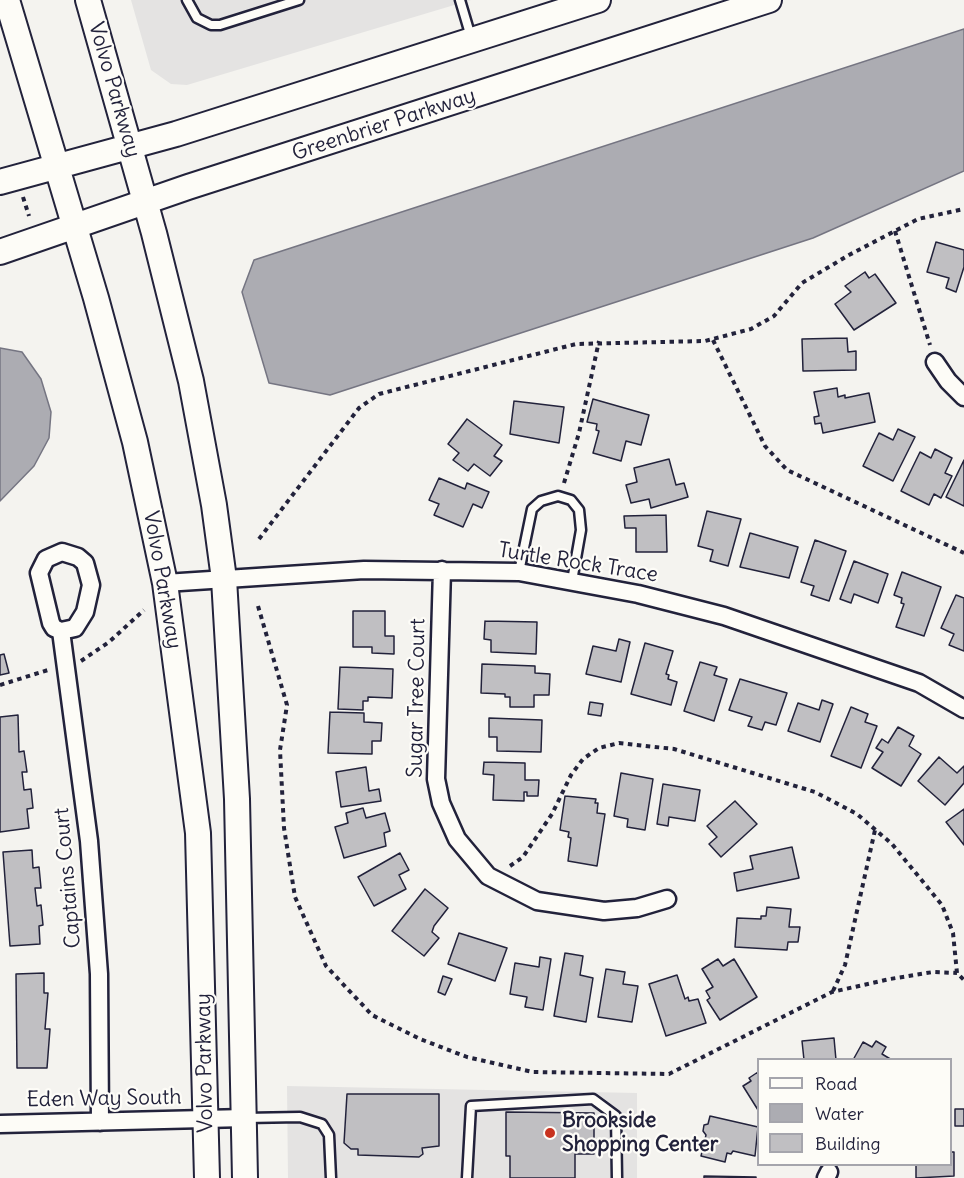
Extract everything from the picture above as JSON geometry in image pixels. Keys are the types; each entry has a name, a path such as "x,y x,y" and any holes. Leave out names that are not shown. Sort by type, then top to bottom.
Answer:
{"main road":[{"name":"Volvo Parkway","path":"7,0 135,442 165,583 198,833 207,1178"},
{"name":"Volvo Parkway","path":"88,0 145,201 191,381 224,579 237,800 245,1178"},
{"path":"0,182 176,134 598,0"},
{"name":"Greenbrier Parkway","path":"0,252 145,201 769,0"}],"street":[{"path":"935,362 948,381 964,397"},
{"name":"Captains Court","path":"62,552 78,557 85,563 91,585 80,621 70,631 61,632 51,623 39,573 46,559 62,552"},
{"name":"Turtle Rock Trace","path":"165,583 364,570 519,572 676,602 919,683 964,709"},
{"name":"Sugar Tree Court","path":"442,570 436,779 441,803 457,839 489,877 537,902 604,911 637,908 667,899"},
{"name":"Captains Court","path":"61,632 91,874 99,974 100,1122"},
{"name":"Eden Way South","path":"0,1124 245,1118"}],"lane":[{"path":"187,0 197,18 211,25 220,25 300,0"},
{"path":"460,0 472,40"},
{"path":"519,572 532,509 541,501 558,496 571,500 579,510 581,530 572,581"},
{"path":"467,1178 471,1106 593,1099 616,1116 617,1178"},
{"path":"245,1118 300,1117 322,1124 329,1135 331,1178"}],"path":[{"path":"23,196 29,216"},
{"path":"259,539 359,408 379,394 464,375 534,353 599,342 713,340 764,324 779,312 791,292 802,283 918,219 964,209"},
{"path":"895,231 935,362"},
{"path":"713,340 765,446 787,470 964,553"},
{"path":"566,474 579,433 599,342"},
{"path":"258,606 287,705 280,750 284,828 295,897 326,966 372,1015 420,1039 467,1057 533,1072 669,1074 832,992 933,972 957,973"},
{"path":"507,867 518,863 524,857 552,814 571,775 583,759 599,748 619,742 674,749 815,792 856,814 892,844 942,905 953,933 957,973 964,980"},
{"path":"832,992 845,965 875,830"}],"shaded area":[{"path":"131,0 471,0 187,85 171,84 151,70"},
{"path":"287,1086 637,1093 637,1178 288,1178"}],"water":[{"path":"964,29 964,171 813,238 330,395 269,383 242,292 254,260"},
{"path":"0,348 22,352 41,379 51,412 49,438 34,466 0,501"}],"building":[{"path":"936,242 964,250 964,267 956,292 946,288 949,278 927,272"},
{"path":"865,272 869,278 875,274 896,303 854,330 835,304 851,292 845,286"},
{"path":"847,338 848,352 856,351 856,370 803,371 802,339"},
{"path":"837,388 838,397 845,395 845,398 869,393 875,422 823,433 821,423 815,424 814,417 819,416 814,392"},
{"path":"593,399 649,415 641,445 626,441 621,461 593,453 599,431 596,430 597,424 587,422"},
{"path":"514,401 564,407 559,443 510,434"},
{"path":"467,419 502,445 494,456 502,461 490,476 474,464 468,471 453,460 459,453 448,444"},
{"path":"898,429 915,437 893,481 863,466 879,433 893,440"},
{"path":"935,449 952,458 945,473 952,476 941,498 934,494 929,505 901,491 920,452 931,458"},
{"path":"669,459 676,485 684,483 688,497 651,508 649,499 631,503 626,485 637,482 634,468"},
{"path":"964,460 964,506 946,497"},
{"path":"439,478 465,489 467,483 489,492 482,508 473,504 463,527 434,515 439,504 429,500"},
{"path":"707,511 741,519 728,566 710,561 713,550 698,546"},
{"path":"666,515 667,552 636,552 636,528 625,528 624,516"},
{"path":"750,533 798,547 789,578 740,567"},
{"path":"815,540 846,551 829,601 811,595 814,586 801,582"},
{"path":"854,561 888,574 878,603 854,594 851,603 840,599"},
{"path":"902,572 941,587 924,636 896,627 904,604 901,603 902,598 894,595"},
{"path":"956,595 964,598 964,651 949,645 954,634 941,628"},
{"path":"353,611 385,611 385,636 394,636 394,654 372,653 372,647 353,647"},
{"path":"485,621 537,622 536,654 491,652 491,640 484,639"},
{"path":"619,639 630,642 621,682 586,674 593,646 616,651"},
{"path":"645,643 673,651 666,674 669,675 668,679 677,682 671,705 631,694"},
{"path":"4,654 9,673 0,675 0,655"},
{"path":"700,662 717,667 714,675 727,679 714,721 684,711"},
{"path":"482,664 535,666 535,673 550,674 549,695 534,695 534,707 510,707 510,697 505,697 505,694 481,693"},
{"path":"340,667 393,669 392,698 368,697 368,701 363,701 363,710 338,709"},
{"path":"740,679 787,693 776,725 765,722 762,730 748,726 752,717 729,710"},
{"path":"822,700 833,704 820,742 788,731 798,703 819,710"},
{"path":"590,702 603,704 601,716 588,714"},
{"path":"851,707 868,714 865,722 877,726 861,768 831,756"},
{"path":"330,712 364,713 364,722 382,723 381,741 372,741 372,754 328,753"},
{"path":"18,715 19,752 24,751 27,772 22,772 24,790 31,789 33,808 27,809 29,828 0,832 0,717"},
{"path":"489,718 542,720 541,752 497,751 497,737 489,737"},
{"path":"898,727 914,736 909,746 921,754 901,786 872,768 883,752 876,748 882,739 888,743"},
{"path":"939,757 957,773 964,766 964,783 945,805 918,781"},
{"path":"484,762 525,763 525,780 539,780 538,796 527,796 527,792 524,792 524,801 493,800 494,775 483,774"},
{"path":"366,767 369,791 379,789 381,801 341,807 336,772"},
{"path":"621,773 653,779 645,830 627,827 628,819 614,816"},
{"path":"663,784 700,790 695,821 669,817 668,826 657,824"},
{"path":"565,796 596,799 597,813 605,814 597,866 568,861 571,838 568,837 569,832 560,830"},
{"path":"735,801 757,824 721,857 709,844 717,837 707,826"},
{"path":"363,808 366,818 385,813 390,831 384,833 386,846 344,858 335,827 348,823 346,813"},
{"path":"964,809 964,845 946,822"},
{"path":"792,847 799,878 737,891 734,873 753,869 750,856"},
{"path":"32,850 33,868 39,867 41,888 35,888 37,906 41,905 43,925 39,926 40,944 10,946 3,852"},
{"path":"400,853 409,870 399,875 406,889 374,906 358,877"},
{"path":"425,889 448,908 432,932 439,938 424,956 392,931"},
{"path":"767,907 791,909 789,927 800,927 798,942 788,942 787,950 735,947 737,918 761,919 761,916 766,916"},
{"path":"459,933 507,948 495,981 448,964"},
{"path":"565,953 583,956 580,975 593,978 586,1022 554,1016"},
{"path":"540,957 551,959 543,1010 525,1007 527,997 510,994 515,963 539,967"},
{"path":"718,959 723,966 734,959 757,997 720,1020 707,1000 710,998 706,991 713,987 702,969"},
{"path":"606,969 625,972 623,984 638,986 632,1022 598,1017"},
{"path":"44,973 44,993 48,993 45,1029 50,1029 47,1068 17,1068 16,974"},
{"path":"677,975 685,999 688,997 689,1001 698,999 706,1023 666,1036 649,984"},
{"path":"443,976 452,979 445,995 438,992"},
{"path":"834,1038 836,1058 804,1058 802,1041"},
{"path":"876,1041 886,1047 882,1054 889,1058 854,1058 863,1042 872,1047"},
{"path":"757,1073 757,1108 743,1086 751,1081 749,1078"},
{"path":"347,1094 439,1094 439,1146 422,1148 423,1154 419,1157 358,1155 358,1149 351,1149 344,1143"},
{"path":"955,1109 964,1109 964,1126 955,1126"},
{"name":"Brookside Shopping Center","path":"506,1112 594,1113 594,1154 575,1154 575,1178 510,1178 510,1156 506,1156"},
{"path":"710,1116 757,1127 755,1156 733,1151 731,1154 727,1153 725,1162 701,1156 706,1135 703,1131 704,1125 708,1124"},
{"path":"952,1152 954,1152 954,1176 916,1178 916,1166 952,1166"},
{"path":"704,1176 756,1177 756,1178 704,1178"}],"place":[{"name":"Brookside Shopping Center","path":"550,1133"}]}
